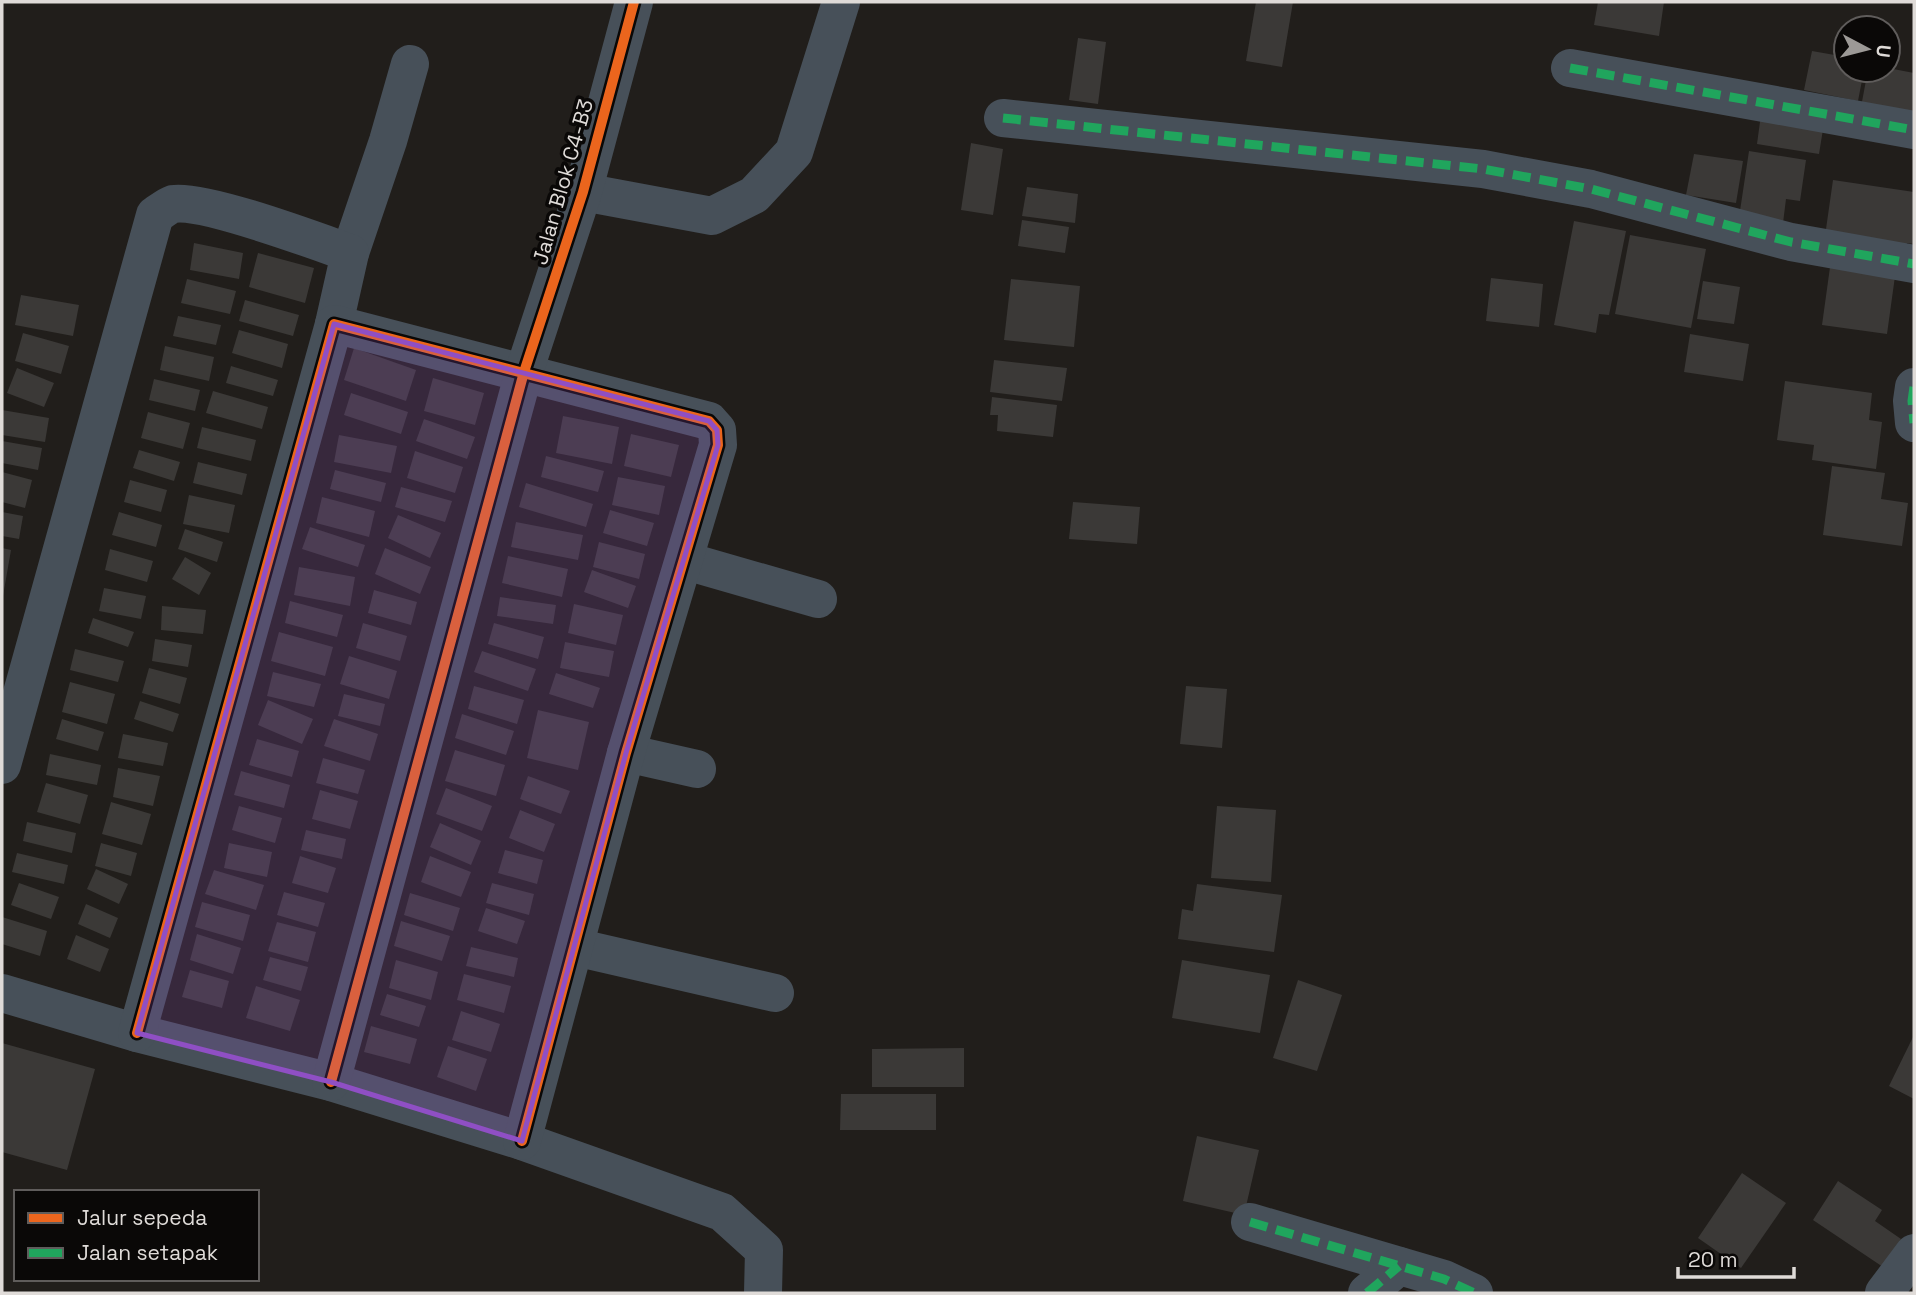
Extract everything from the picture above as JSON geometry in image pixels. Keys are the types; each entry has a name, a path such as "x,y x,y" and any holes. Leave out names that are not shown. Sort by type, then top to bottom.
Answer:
{"street":[{"name":"Jalan Blok C4-B3","path":"331,1082 524,372 583,191 634,2"},
{"path":"583,191 712,216 754,195 794,152 841,2"},
{"path":"137,1033 334,324 350,253 388,141 410,64"},
{"path":"1570,68 1914,130"},
{"path":"1003,118 1483,169 1591,189 1791,242 1914,264"},
{"path":"2,765 155,215 171,204 187,204 350,253"},
{"path":"334,324 709,421 717,430 718,445 686,561 626,753 522,1141"},
{"path":"1914,387 1914,423"},
{"path":"686,561 818,599"},
{"path":"626,753 697,769"},
{"path":"575,947 775,993"},
{"path":"2,993 137,1033 331,1082 522,1141 722,1212 764,1250 764,1293"},
{"path":"1250,1222 1444,1279 1474,1293"},
{"path":"1884,1293 1914,1253"},
{"path":"1367,1293 1399,1266"}],"highlighted area":[{"path":"334,324 709,421 717,430 718,445 626,753 522,1141 331,1082 137,1033"}],"building":[{"path":"1256,2 1293,2 1282,67 1246,61"},
{"path":"1598,2 1664,2 1659,36 1594,25"},
{"path":"1078,38 1106,42 1098,104 1069,100"},
{"path":"1812,51 1832,55 1832,84 1861,84 1858,101 1804,90"},
{"path":"1902,71 1914,73 1914,122 1860,112 1865,84 1902,84"},
{"path":"1762,107 1825,117 1819,154 1757,144"},
{"path":"971,143 1003,149 993,215 961,210"},
{"path":"1749,151 1806,160 1800,201 1786,199 1782,231 1738,224"},
{"path":"1694,154 1743,161 1736,203 1686,195"},
{"path":"1833,180 1914,192 1914,244 1907,243 1905,255 1824,243"},
{"path":"1027,187 1078,194 1075,223 1022,216"},
{"path":"1022,220 1069,227 1065,253 1018,246"},
{"path":"1574,221 1626,231 1609,315 1599,314 1596,333 1554,325"},
{"path":"1630,235 1706,249 1691,328 1615,314"},
{"path":"194,243 243,253 239,279 190,270"},
{"path":"258,253 314,268 305,303 249,287"},
{"path":"1831,260 1896,269 1887,334 1822,325"},
{"path":"1491,278 1543,284 1539,327 1486,321"},
{"path":"187,279 236,291 230,314 181,303"},
{"path":"1011,279 1080,286 1074,347 1004,340"},
{"path":"1703,281 1740,287 1734,324 1697,319"},
{"path":"21,295 79,305 73,336 15,325"},
{"path":"245,300 299,315 293,336 239,321"},
{"path":"178,316 221,325 216,345 173,336"},
{"path":"239,330 288,344 282,368 232,353"},
{"path":"23,333 69,346 61,374 15,361"},
{"path":"1690,334 1749,344 1743,381 1684,372"},
{"path":"165,346 214,357 209,381 160,370"},
{"path":"354,348 416,370 406,401 344,380"},
{"path":"994,360 1067,368 1062,401 990,392"},
{"path":"231,366 278,380 273,396 226,383"},
{"path":"17,368 54,383 44,407 7,393"},
{"path":"433,378 484,393 475,425 424,411"},
{"path":"154,379 200,390 195,411 149,400"},
{"path":"1785,381 1872,393 1869,420 1882,422 1876,469 1812,460 1814,445 1777,440"},
{"path":"213,391 268,407 262,429 206,413"},
{"path":"351,393 408,412 401,434 344,415"},
{"path":"992,397 1057,405 1053,437 997,431 998,415 990,415"},
{"path":"2,410 49,418 45,442 2,435"},
{"path":"148,412 190,423 183,449 141,438"},
{"path":"563,416 619,427 612,464 556,453"},
{"path":"424,419 475,437 467,459 416,441"},
{"path":"202,427 256,440 251,461 197,448"},
{"path":"631,434 679,445 671,477 624,466"},
{"path":"339,435 397,446 391,473 334,462"},
{"path":"2,441 42,448 38,470 2,463"},
{"path":"139,450 180,462 174,481 133,468"},
{"path":"415,451 463,467 455,493 407,478"},
{"path":"546,456 604,471 598,492 541,477"},
{"path":"198,462 247,474 242,495 193,483"},
{"path":"1832,466 1885,473 1881,499 1908,503 1902,546 1823,535"},
{"path":"335,470 386,483 381,502 330,489"},
{"path":"2,472 32,480 25,508 2,502"},
{"path":"618,477 665,486 659,515 612,505"},
{"path":"130,480 167,490 161,512 124,502"},
{"path":"526,483 593,504 586,527 519,507"},
{"path":"401,487 452,501 445,522 395,507"},
{"path":"189,495 235,505 229,533 183,524"},
{"path":"322,497 375,511 369,537 316,523"},
{"path":"1073,502 1140,507 1137,544 1069,539"},
{"path":"610,510 654,523 647,546 603,533"},
{"path":"2,512 23,516 19,539 2,536"},
{"path":"119,512 162,525 156,547 112,535"},
{"path":"398,515 441,533 430,558 388,538"},
{"path":"516,522 583,535 578,560 511,547"},
{"path":"310,527 365,545 358,567 302,549"},
{"path":"185,529 223,542 217,562 178,549"},
{"path":"599,542 645,554 639,579 593,567"},
{"path":"2,548 11,550 3,596 2,596"},
{"path":"385,548 431,567 420,594 375,574"},
{"path":"110,549 153,561 147,582 105,570"},
{"path":"508,556 568,569 562,597 502,583"},
{"path":"185,557 211,573 199,595 172,579"},
{"path":"299,567 355,577 350,606 294,595"},
{"path":"592,570 636,586 628,608 584,592"},
{"path":"104,588 146,596 141,619 99,611"},
{"path":"374,590 417,602 411,625 368,613"},
{"path":"500,597 556,605 553,624 497,616"},
{"path":"290,601 343,615 337,637 285,623"},
{"path":"574,604 623,615 616,645 568,633"},
{"path":"162,606 206,610 203,634 161,630"},
{"path":"93,618 134,632 128,647 88,633"},
{"path":"363,623 407,636 400,661 356,648"},
{"path":"494,623 544,637 538,659 488,644"},
{"path":"279,632 333,647 325,676 271,661"},
{"path":"155,639 192,645 188,667 152,661"},
{"path":"565,642 614,651 609,677 560,668"},
{"path":"75,649 124,661 118,682 70,670"},
{"path":"482,651 536,669 528,691 474,672"},
{"path":"349,656 397,671 389,699 340,684"},
{"path":"149,668 187,678 180,704 142,693"},
{"path":"273,672 321,684 314,707 267,696"},
{"path":"556,673 600,688 593,708 549,694"},
{"path":"70,682 115,694 107,724 62,712"},
{"path":"474,686 524,700 517,724 468,709"},
{"path":"1186,686 1227,689 1222,748 1180,744"},
{"path":"344,694 385,704 380,726 338,716"},
{"path":"268,700 313,719 302,744 258,725"},
{"path":"140,701 179,714 173,732 134,719"},
{"path":"538,710 589,722 578,770 527,758"},
{"path":"462,714 514,731 506,755 455,738"},
{"path":"62,719 104,732 98,751 56,739"},
{"path":"334,719 378,734 370,761 324,746"},
{"path":"123,734 168,743 163,766 118,758"},
{"path":"257,739 299,751 292,777 249,765"},
{"path":"455,750 505,765 496,796 445,781"},
{"path":"50,754 101,765 97,785 46,775"},
{"path":"323,758 365,770 358,794 316,783"},
{"path":"118,768 160,776 153,806 113,797"},
{"path":"241,771 290,785 284,808 234,795"},
{"path":"528,776 570,791 561,814 520,799"},
{"path":"46,783 88,795 80,824 37,812"},
{"path":"446,788 492,806 482,831 436,814"},
{"path":"320,790 358,801 350,829 312,819"},
{"path":"111,802 151,814 142,845 102,834"},
{"path":"239,806 282,818 275,843 232,830"},
{"path":"1217,806 1276,810 1271,882 1211,878"},
{"path":"520,810 555,824 544,852 509,838"},
{"path":"27,822 76,833 72,853 23,841"},
{"path":"440,823 481,841 471,865 430,847"},
{"path":"306,830 346,839 342,859 301,850"},
{"path":"101,843 137,853 131,876 95,866"},
{"path":"229,843 272,852 267,877 224,868"},
{"path":"505,850 543,860 537,884 498,873"},
{"path":"17,853 68,865 64,884 12,872"},
{"path":"300,856 336,868 328,893 292,883"},
{"path":"430,856 471,872 461,897 421,882"},
{"path":"96,869 128,884 119,904 87,889"},
{"path":"214,870 264,885 256,910 205,894"},
{"path":"19,883 59,897 51,919 11,905"},
{"path":"492,883 534,894 529,915 486,903"},
{"path":"1197,884 1282,895 1274,952 1178,939 1182,909 1193,911"},
{"path":"284,892 325,903 318,927 277,915"},
{"path":"410,893 460,908 453,931 404,915"},
{"path":"202,902 250,915 243,941 195,927"},
{"path":"86,904 118,918 110,938 78,924"},
{"path":"486,908 525,921 517,944 478,931"},
{"path":"2,917 47,931 40,956 2,944"},
{"path":"401,921 450,936 442,961 394,946"},
{"path":"277,922 316,932 308,962 268,951"},
{"path":"197,934 241,948 233,974 190,960"},
{"path":"76,935 109,949 100,972 67,959"},
{"path":"471,947 518,958 514,977 466,966"},
{"path":"270,957 308,967 301,991 263,980"},
{"path":"396,960 438,972 431,1000 389,988"},
{"path":"1182,960 1270,975 1260,1033 1172,1018"},
{"path":"190,970 229,981 222,1008 182,997"},
{"path":"464,974 511,986 504,1013 457,1000"},
{"path":"1298,980 1342,995 1317,1071 1273,1058"},
{"path":"256,986 300,1000 290,1031 246,1018"},
{"path":"387,994 426,1006 419,1027 380,1015"},
{"path":"461,1011 500,1024 491,1052 452,1040"},
{"path":"371,1026 417,1039 410,1064 364,1052"},
{"path":"1914,1035 1914,1099 1889,1086"},
{"path":"2,1043 95,1069 67,1170 2,1152"},
{"path":"448,1046 487,1059 476,1091 437,1077"},
{"path":"964,1048 964,1087 872,1087 872,1049"},
{"path":"841,1094 936,1094 936,1130 840,1130"},
{"path":"1197,1136 1259,1150 1244,1215 1183,1201"},
{"path":"1742,1173 1786,1203 1741,1268 1698,1238"},
{"path":"1838,1181 1882,1210 1875,1221 1901,1239 1883,1267 1813,1220"}],"marked path":[{"path":"1570,68 1914,130"},
{"path":"1003,118 1483,169 1591,189 1791,242 1914,264"},
{"path":"1914,387 1914,423"},
{"path":"1250,1222 1444,1279 1474,1293"},
{"path":"1367,1293 1399,1266"}],"cycle path":[{"path":"331,1082 524,372 583,192 634,2"},
{"path":"137,1033 334,324 709,421 717,430 718,445 626,753 522,1141"}]}
